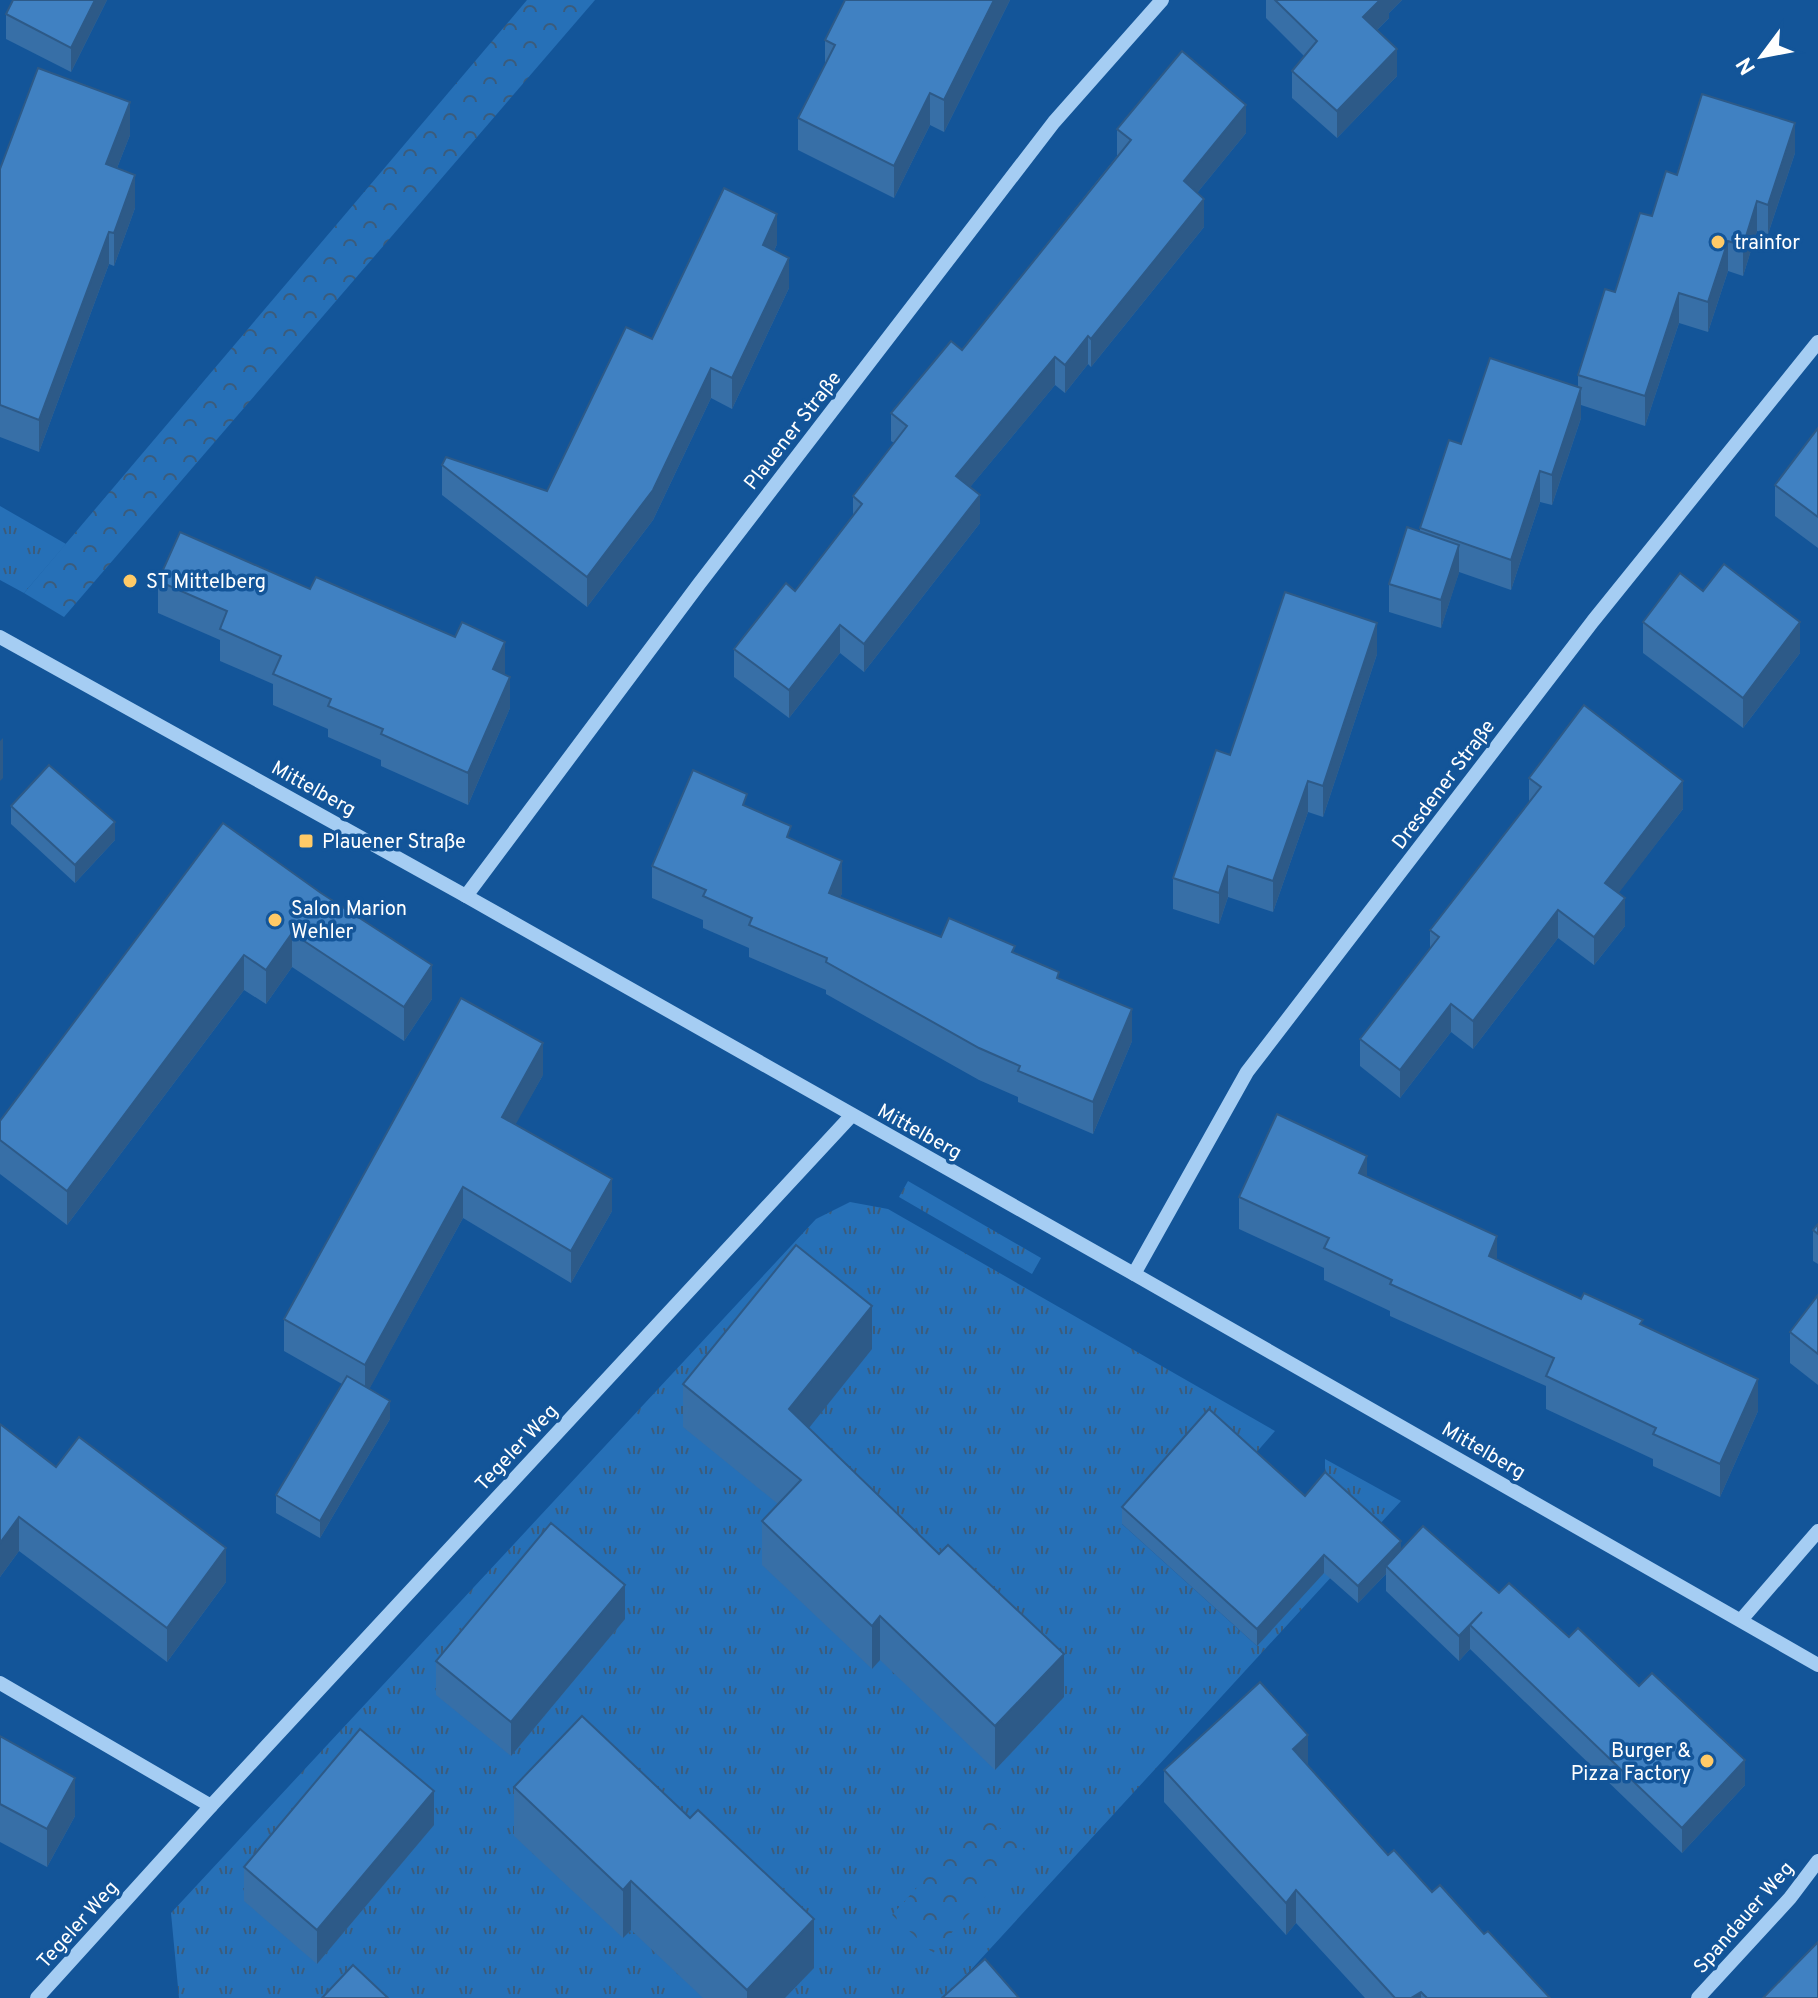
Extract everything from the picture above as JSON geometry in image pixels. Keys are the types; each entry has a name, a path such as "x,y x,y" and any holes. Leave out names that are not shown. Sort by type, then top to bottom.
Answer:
{"street":[{"name":"Plauener Straße","path":"466,896 699,584 1054,122 1162,0"},
{"name":"Dresdener Straße","path":"1134,1274 1247,1072 1593,621 1818,342"},
{"name":"Mittelberg","path":"0,637 466,896 1818,1665"},
{"name":"Tegeler Weg","path":"37,1998 852,1115"},
{"path":"1741,1620 1818,1531"},
{"path":"0,1683 211,1806"},
{"name":"Spandauer Weg","path":"1698,1998 1790,1898 1818,1861"}],"green space":[{"path":"527,0 595,0 64,617 24,593"},
{"path":"0,506 66,544 24,593 0,580"},
{"path":"908,1181 1041,1258 1032,1274 899,1197"},
{"path":"850,1202 888,1209 1275,1431 1248,1462 1122,1524 1257,1646 1325,1490 1325,1459 1401,1501 945,1998 179,1998 171,1913 816,1219"},
{"path":"984,1814 1026,1852 933,1953 892,1915"}],"building":[{"path":"13,0 95,0 71,48 6,14"},
{"path":"845,0 994,0 944,100 930,93 894,166 798,118 835,45 825,40"},
{"path":"1275,0 1380,0 1363,17 1397,49 1337,111 1292,71 1317,41"},
{"path":"1182,51 1246,105 1184,181 1204,199 1091,339 1088,336 1065,365 1055,357 956,476 980,495 864,644 840,625 789,690 734,649 786,583 795,591 862,504 853,496 907,426 891,413 951,341 962,350 1131,140 1117,129"},
{"path":"38,68 130,102 106,164 135,175 114,233 109,232 39,420 0,405 0,169"},
{"path":"1702,94 1795,123 1768,205 1757,201 1743,246 1728,241 1708,302 1679,293 1645,396 1578,375 1605,289 1615,292 1640,213 1652,216 1666,171 1677,175"},
{"path":"724,188 777,214 763,245 789,258 732,378 711,368 653,490 587,577 442,465 446,457 547,491 626,327 652,339"},
{"path":"1490,358 1581,388 1552,475 1540,471 1511,560 1420,528 1449,440 1461,444"},
{"path":"1818,428 1818,517 1775,485"},
{"path":"1407,527 1459,545 1441,600 1389,584"},
{"path":"180,532 310,589 316,577 455,637 462,622 505,642 493,669 510,677 468,773 381,734 383,729 328,706 331,699 273,674 281,656 220,629 227,611 158,581"},
{"path":"1724,564 1800,622 1743,698 1643,622 1680,573 1703,591"},
{"path":"1285,592 1377,623 1323,786 1308,781 1273,881 1228,866 1219,893 1173,878 1216,750 1230,755"},
{"path":"1584,705 1683,781 1605,883 1625,898 1594,937 1558,910 1473,1021 1451,1004 1400,1070 1360,1039 1439,937 1430,930 1541,787 1529,778"},
{"path":"49,765 115,822 75,865 11,806"},
{"path":"693,770 747,794 743,805 791,826 787,837 842,861 829,893 941,937 949,918 1015,946 1012,952 1059,972 1057,978 1132,1009 1093,1102 1018,1071 1020,1066 979,1048 826,962 827,958 749,925 752,918 703,896 706,890 652,866"},
{"path":"223,823 321,893 432,965 404,1007 292,933 266,970 244,955 67,1191 0,1140 0,1121"},
{"path":"461,998 543,1043 502,1117 612,1179 571,1251 463,1187 365,1365 284,1319"},
{"path":"1277,1114 1367,1156 1359,1173 1497,1236 1489,1256 1581,1299 1584,1293 1643,1320 1640,1324 1758,1379 1720,1464 1653,1434 1656,1428 1546,1376 1554,1358 1390,1284 1392,1280 1324,1248 1329,1238 1239,1197"},
{"path":"796,1245 872,1306 789,1409 939,1554 948,1545 1064,1654 995,1726 880,1616 872,1626 762,1521 801,1480 683,1384"},
{"path":"1818,1295 1818,1354 1790,1332"},
{"path":"347,1376 390,1401 320,1521 276,1495"},
{"path":"1209,1409 1305,1496 1325,1472 1401,1541 1358,1586 1324,1555 1257,1629 1122,1507"},
{"path":"0,1424 56,1467 79,1437 226,1548 167,1628 19,1517 0,1543"},
{"path":"551,1523 625,1585 511,1722 436,1661"},
{"path":"1423,1526 1499,1593 1509,1583 1569,1637 1578,1628 1639,1686 1652,1673 1745,1760 1682,1828 1470,1625 1482,1612 1459,1636 1386,1566"},
{"path":"1260,1682 1308,1735 1293,1749 1388,1855 1394,1850 1432,1892 1440,1885 1484,1934 1488,1931 1550,1998 1427,1998 1421,1992 1411,1998 1395,1998 1296,1890 1286,1903 1164,1770"},
{"path":"582,1716 690,1818 698,1810 814,1919 747,1990 631,1881 623,1890 514,1787"},
{"path":"360,1729 434,1791 317,1930 244,1867"},
{"path":"0,1736 75,1778 47,1829 0,1804"},
{"path":"1818,1942 1818,1998 1763,1998"},
{"path":"985,1959 1019,1998 942,1998"},
{"path":"353,1965 388,1998 322,1998"}],"place":[{"name":"trainfor","path":"1718,242"},
{"name":"ST Mittelberg","path":"130,581"},
{"name":"Plauener Straße","path":"306,841"},
{"name":"Salon Marion Wehler","path":"275,920"},
{"name":"Burger & Pizza Factory","path":"1707,1761"}]}
